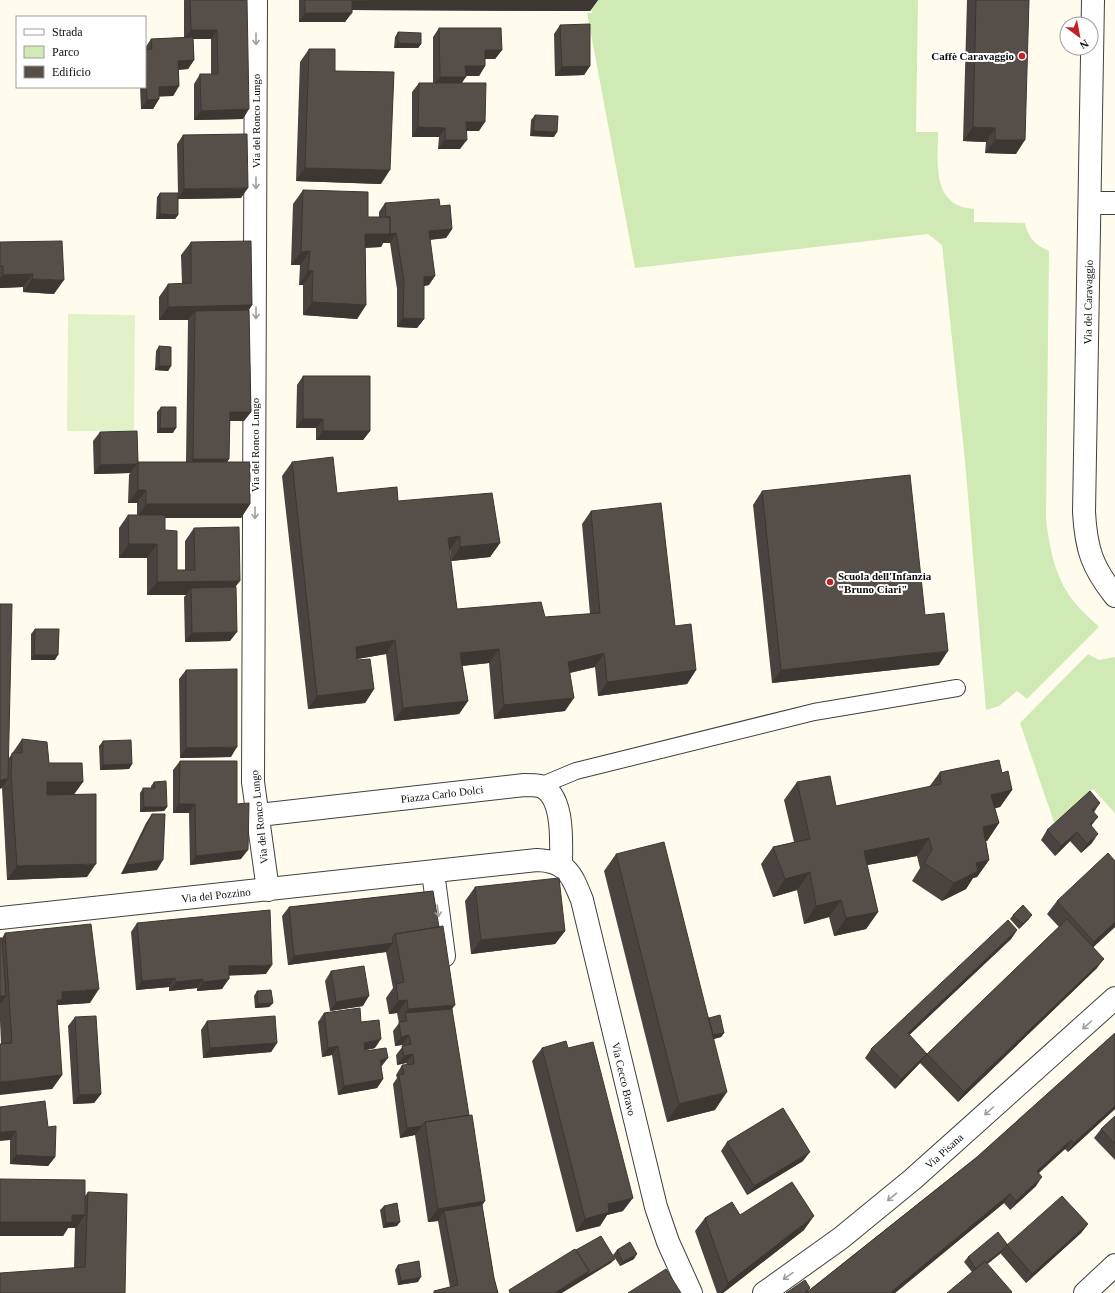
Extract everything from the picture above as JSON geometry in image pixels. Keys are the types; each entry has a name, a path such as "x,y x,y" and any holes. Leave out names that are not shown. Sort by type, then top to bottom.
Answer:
{"street":[{"name":"Via del Ronco Lungo","path":"256,0 254,782 268,890"},
{"name":"Via del Caravaggio","path":"1093,0 1083,492 1084,526 1088,549 1093,564 1100,577 1115,596"},
{"path":"1090,203 1115,203"},
{"name":"Piazza Carlo Dolci","path":"258,815 524,785 540,786"},
{"path":"540,786 552,796 556,805 560,821 561,865"},
{"name":"Via del Pozzino","path":"0,918 537,860 549,861 561,865"},
{"name":"Via Cecco Bravo","path":"561,865 571,876 582,900 656,1207 668,1242 691,1293"},
{"path":"433,872 447,975"},
{"name":"Via Pisana","path":"764,1293 841,1238 914,1179 1115,998"},
{"path":"1085,1293 1115,1266"}],"lane":[{"path":"540,786 576,771 814,712 956,688"}],"green space":[{"path":"589,0 918,0 916,132 938,132 938,169 940,181 944,191 950,200 960,206 974,209 974,222 1025,223 1030,237 1040,246 1049,251 1047,528 1053,558 1064,586 1076,604 1099,627 1027,699 1017,691 999,706 986,710 965,461 942,245 928,234 635,268 587,13 592,13"},
{"path":"68,314 135,315 134,431 67,431"},
{"path":"1088,654 1099,660 1115,657 1115,813 1093,789 1055,825 1020,723"}],"building":[{"path":"190,0 247,0 249,109 201,111 200,74 218,74 217,30 191,30"},
{"path":"305,0 370,1 352,1 352,13 305,13"},
{"path":"976,0 1029,0 1025,140 995,140 995,128 973,127"},
{"path":"590,24 590,66 562,67 560,25"},
{"path":"439,28 501,28 502,50 485,50 485,66 465,66 466,77 440,77"},
{"path":"398,32 421,33 421,44 398,43"},
{"path":"193,37 194,60 178,61 179,86 159,87 159,99 147,100 146,50 152,49 151,39"},
{"path":"309,49 335,49 335,71 394,72 390,170 305,168"},
{"path":"419,83 486,83 485,122 466,122 467,140 445,140 445,128 418,127"},
{"path":"535,115 558,116 557,132 533,131"},
{"path":"247,134 248,188 184,189 183,135"},
{"path":"303,190 368,192 368,217 390,217 390,234 365,234 366,305 312,302 313,271 308,271 310,251 301,252"},
{"path":"160,193 178,193 178,215 160,214"},
{"path":"439,199 440,206 450,205 452,229 429,231 435,276 424,277 424,319 403,318 404,280 396,233 390,234 390,217 386,217 385,203"},
{"path":"62,241 64,280 32,279 33,274 3,275 3,266 0,266 0,242"},
{"path":"251,241 252,305 168,307 168,284 191,283 191,242"},
{"path":"249,310 251,412 230,412 229,459 193,459 195,311"},
{"path":"159,346 171,347 171,366 159,366"},
{"path":"303,376 370,376 370,431 323,431 323,419 303,419"},
{"path":"161,407 176,407 176,428 160,428"},
{"path":"137,431 137,464 100,465 100,432"},
{"path":"333,457 337,493 397,487 398,501 492,493 500,543 460,547 460,536 448,538 457,609 541,602 545,617 600,613 591,511 661,503 675,626 691,624 696,670 607,682 604,653 568,662 574,698 504,705 499,649 460,653 468,701 403,708 395,640 356,647 357,660 370,659 374,689 317,696 292,462"},
{"path":"138,462 250,462 250,504 146,504 146,490 138,490"},
{"path":"910,475 925,615 944,613 948,651 781,670 762,491"},
{"path":"128,515 165,515 165,530 177,531 177,570 195,570 194,528 239,527 240,581 157,582 157,544 129,544"},
{"path":"236,587 237,632 192,633 191,588"},
{"path":"0,604 12,604 8,779 0,780"},
{"path":"35,629 59,629 58,655 34,655"},
{"path":"237,669 237,747 186,748 186,670"},
{"path":"22,739 47,742 49,763 82,763 83,782 47,782 47,795 96,794 96,864 17,866 11,775 12,753 22,753"},
{"path":"131,740 132,764 103,765 103,741"},
{"path":"999,760 1002,773 1008,771 1012,790 991,795 999,823 983,827 989,860 976,863 978,871 954,883 924,863 932,850 929,838 864,851 878,912 846,918 841,900 816,906 810,872 785,879 773,847 810,839 797,782 830,776 836,806 941,784 940,772"},
{"path":"180,761 237,761 237,804 249,803 248,850 196,856 195,804 179,804"},
{"path":"166,781 167,807 144,807 143,788 155,788 154,782"},
{"path":"1090,791 1100,803 1092,810 1098,817 1090,824 1098,834 1087,844 1077,832 1061,846 1047,830"},
{"path":"152,814 165,814 163,860 127,865"},
{"path":"664,842 727,1092 679,1104 616,854"},
{"path":"1108,853 1115,861 1115,922 1094,942 1057,901"},
{"path":"559,878 565,931 481,940 475,887"},
{"path":"433,891 439,927 395,934 392,938 393,943 294,956 289,907"},
{"path":"1023,905 1032,915 1022,924 1013,915"},
{"path":"270,910 272,965 229,966 229,979 203,982 203,979 176,982 175,978 142,981 137,923"},
{"path":"1067,919 1104,959 964,1092 927,1054"},
{"path":"1008,920 1017,930 908,1033 927,1054 901,1079 871,1049"},
{"path":"91,924 99,989 62,992 62,1000 57,1000 62,1075 0,1082 0,1044 12,1043 5,933"},
{"path":"443,926 455,1005 408,1009 407,1000 398,1001 396,984 404,982 395,934"},
{"path":"0,938 2,938 6,996 0,996"},
{"path":"364,966 369,996 336,1002 331,971"},
{"path":"271,990 273,1003 258,1004 257,991"},
{"path":"360,1008 361,1022 379,1020 381,1039 364,1043 365,1051 386,1048 388,1058 380,1060 383,1079 344,1086 338,1046 328,1048 324,1013"},
{"path":"452,1009 469,1115 425,1122 422,1126 407,1128 399,1075 404,1074 402,1065 414,1064 413,1054 404,1056 402,1046 411,1044 409,1035 401,1037 399,1022 407,1021 405,1013"},
{"path":"720,1015 724,1033 713,1035 709,1018"},
{"path":"96,1016 101,1094 79,1095 75,1017"},
{"path":"275,1016 277,1043 210,1048 207,1021"},
{"path":"1115,1033 1115,1106 1074,1143 1071,1140 1037,1171 1042,1177 1016,1201 1010,1194 890,1293 806,1293 977,1157"},
{"path":"566,1041 568,1048 593,1042 633,1198 608,1204 609,1212 585,1219 542,1048"},
{"path":"45,1101 48,1127 56,1126 55,1157 16,1155 16,1131 0,1132 0,1107"},
{"path":"783,1108 810,1152 754,1186 727,1142"},
{"path":"472,1115 485,1201 438,1209 425,1122"},
{"path":"1115,1116 1115,1144 1101,1129"},
{"path":"0,1179 85,1180 85,1215 72,1215 72,1222 0,1222"},
{"path":"792,1182 814,1216 728,1283 705,1218 732,1202 740,1215"},
{"path":"88,1192 127,1194 125,1293 0,1293 0,1273 85,1267"},
{"path":"1062,1196 1088,1224 1032,1274 1007,1245"},
{"path":"397,1203 400,1222 386,1223 384,1206"},
{"path":"482,1205 494,1278 498,1293 435,1293 434,1291 458,1285 444,1211"},
{"path":"998,1232 1007,1244 1004,1249 986,1263 985,1261 976,1269 968,1257"},
{"path":"601,1236 615,1259 586,1276 589,1271 576,1250"},
{"path":"630,1242 637,1254 623,1262 617,1250"},
{"path":"575,1249 589,1271 554,1293 510,1293 509,1290"},
{"path":"419,1261 421,1277 401,1281 398,1265"},
{"path":"985,1261 1012,1292 1011,1293 947,1293"},
{"path":"666,1269 681,1293 628,1293"},
{"path":"805,1280 810,1288 805,1292 806,1293 786,1293"}],"place":[{"name":"Caffè Caravaggio","path":"1022,56"},
{"name":"Scuola dell'Infanzia \"Bruno Ciari\"","path":"830,582"}]}
